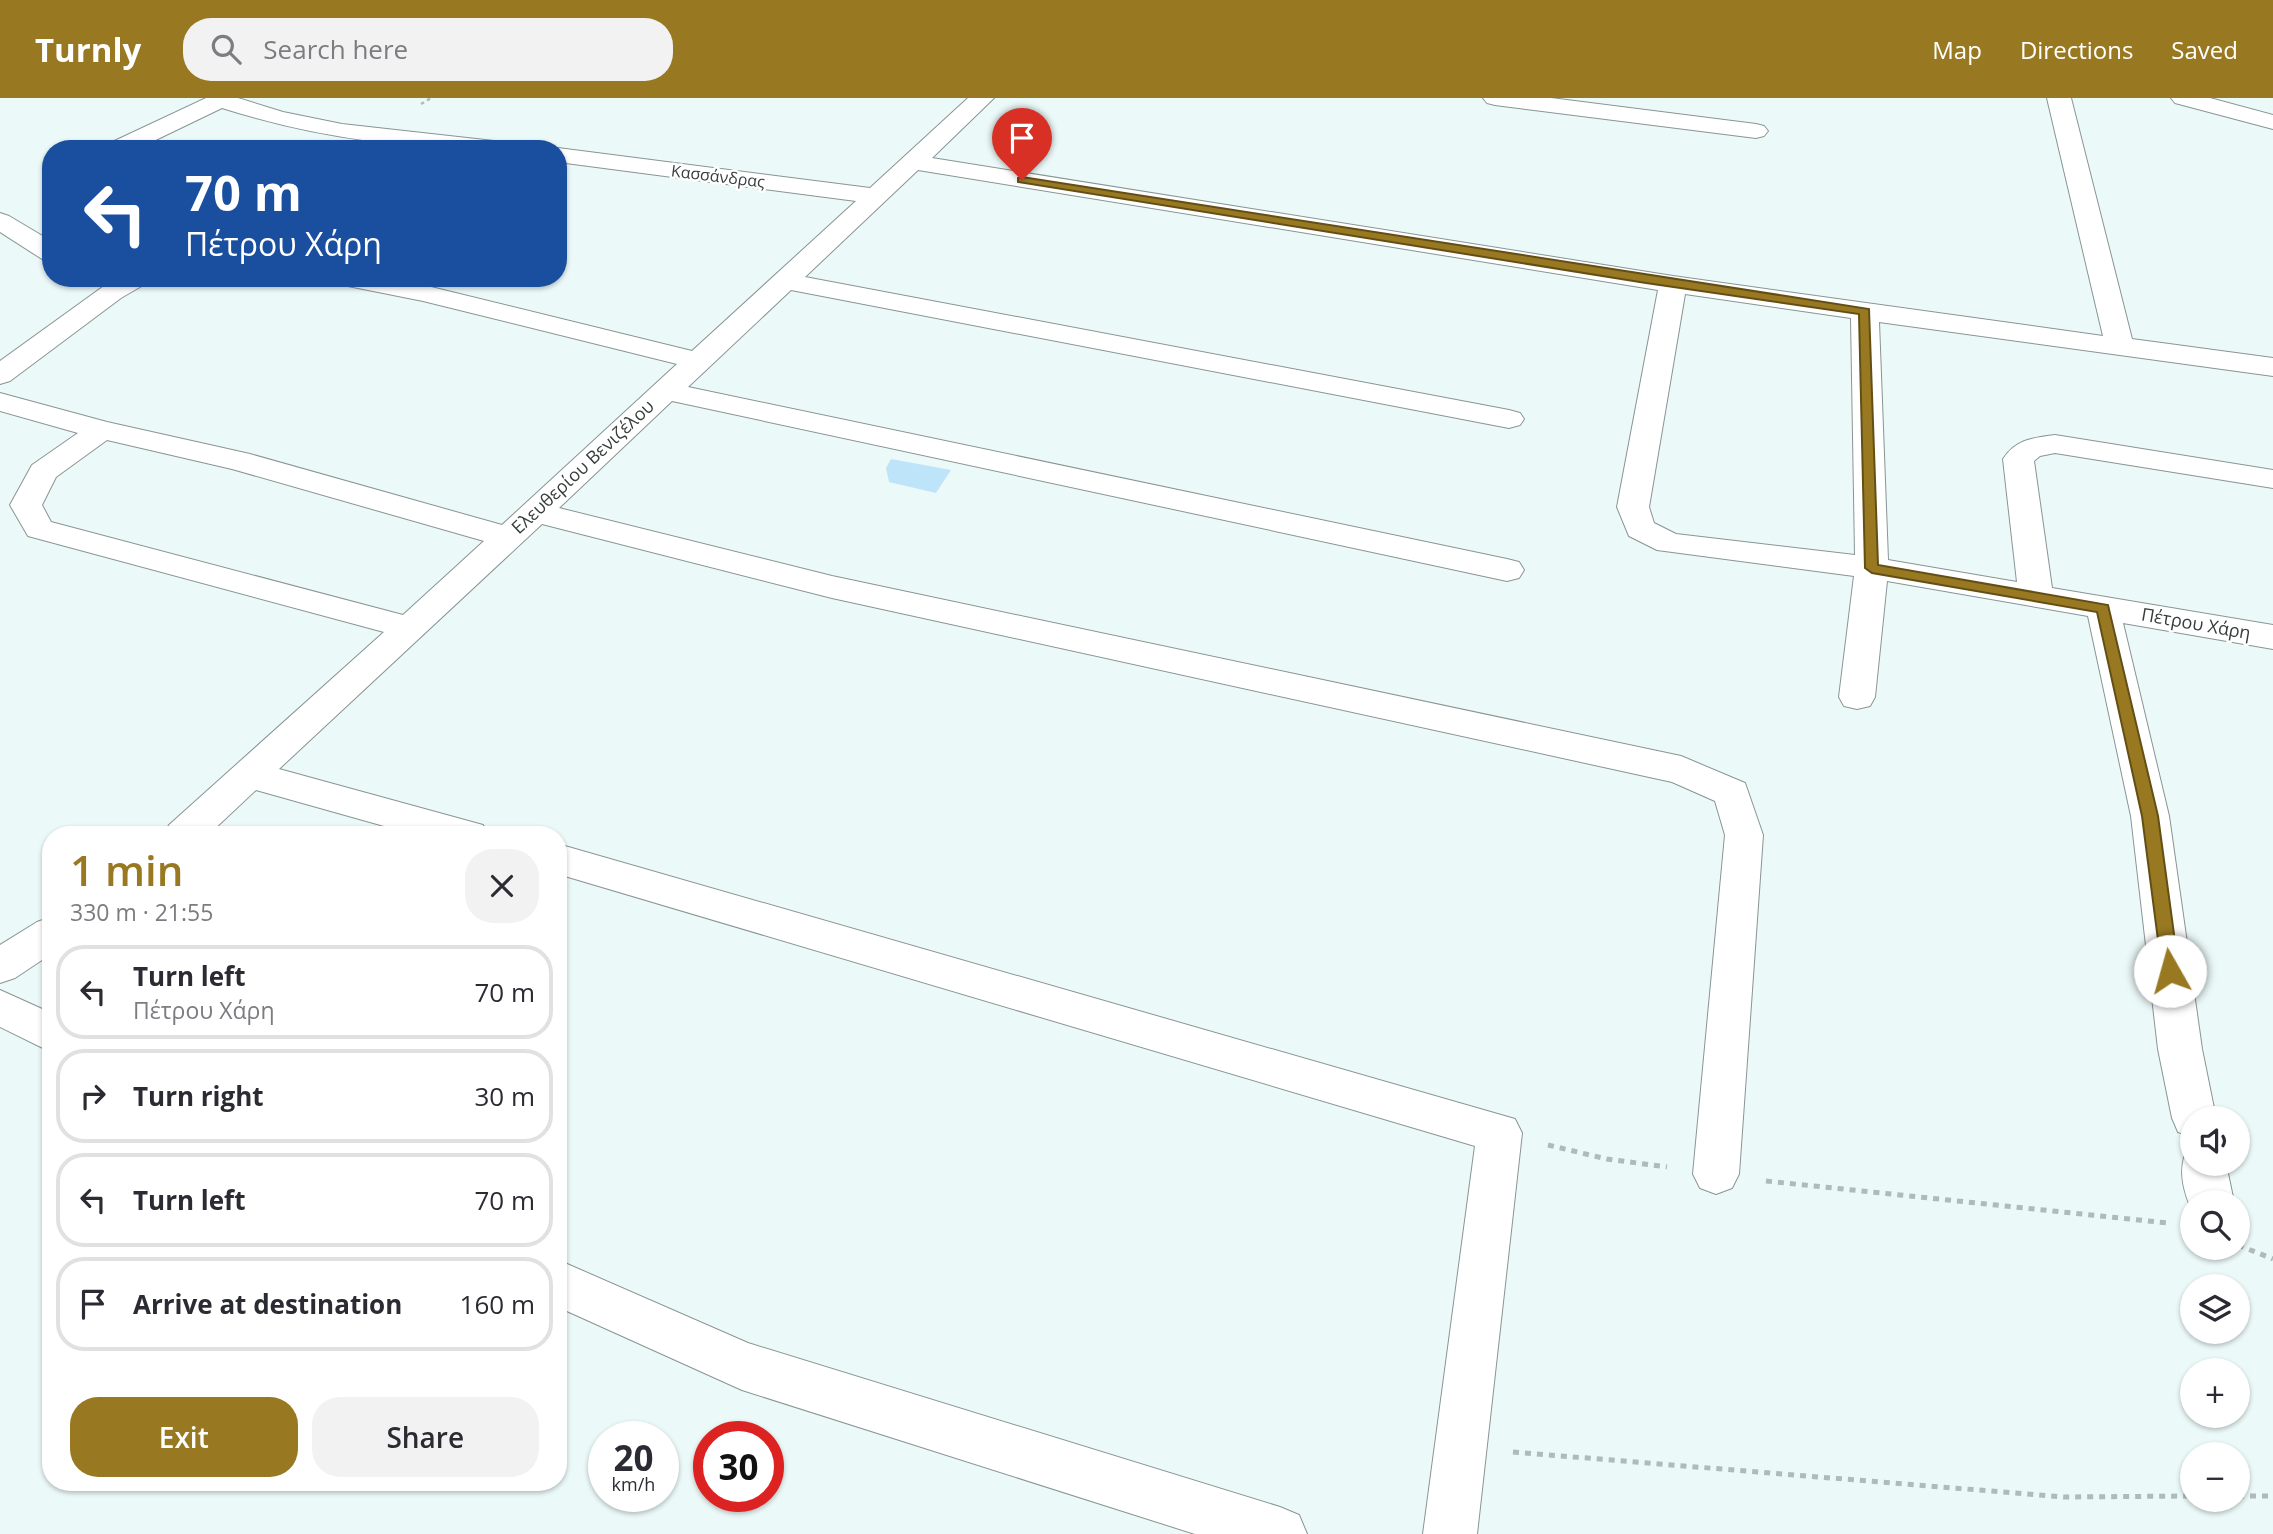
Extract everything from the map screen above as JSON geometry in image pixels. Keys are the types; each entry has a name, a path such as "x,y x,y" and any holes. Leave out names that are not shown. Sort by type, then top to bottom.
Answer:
{"street":[{"name":"Ελευθερίου Βενιζέλου","path":"193,826 982,98"},
{"path":"1495,98 1756,131"},
{"path":"2059,98 2120,346"},
{"path":"2183,98 2273,122"},
{"path":"136,140 223,99 278,118 342,131 422,140"},
{"name":"Κασσάνδρας","path":"567,156 877,197"},
{"path":"913,162 1673,284 2273,367"},
{"path":"0,221 42,247"},
{"path":"785,281 1509,419"},
{"name":"Πέτρου Χάρη","path":"1673,284 1633,507 1640,529 1669,543 1872,568 2273,637"},
{"path":"0,375 98,287"},
{"path":"393,287 698,361"},
{"path":"1857,697 1872,568 1865,312"},
{"path":"665,391 1507,570"},
{"path":"0,402 102,430 239,461 507,537"},
{"path":"102,430 43,472 26,505 39,529 410,628"},
{"path":"2036,596 2018,459 2029,448 2055,444 2273,480"},
{"path":"534,512 832,587 1681,769 1732,793 1744,835 1716,1174"},
{"path":"2103,608 2150,816 2180,1049 2192,1106"},
{"path":"250,775 436,826"},
{"path":"567,862 1499,1133 1450,1534"},
{"path":"0,966 42,939"},
{"path":"0,1006 42,1029"},
{"path":"567,1287 742,1366 1280,1534"}],"path":[{"path":"1499,1133 1607,1159 1716,1174 2180,1212"},
{"path":"2250,1250 2273,1259"},
{"path":"1460,1447 2064,1497 2180,1496"},
{"path":"2250,1496 2273,1496"}],"water":[{"path":"891,459 951,470 936,493 889,482 886,468"}],"route":[{"path":"1022,180 1646,280 1865,312 1872,568 2103,608 2150,816 2170,971"}]}
